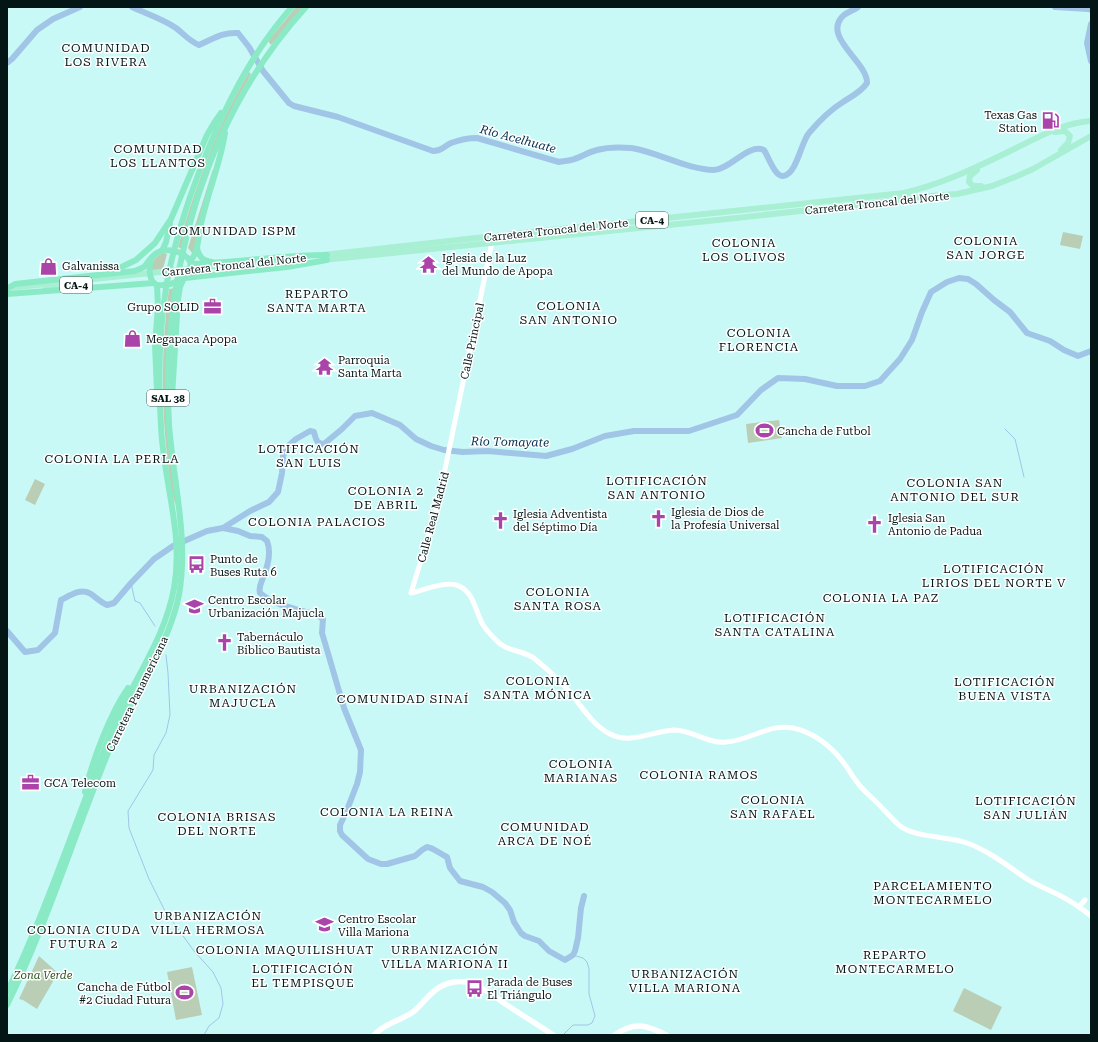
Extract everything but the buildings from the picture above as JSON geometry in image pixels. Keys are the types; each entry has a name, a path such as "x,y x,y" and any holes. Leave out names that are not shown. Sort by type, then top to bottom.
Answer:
{"highway":[{"name":"SAL 38","path":"176,510 165,465 160,423 160,361 166,289 175,244 196,182 227,106 246,71 266,41 292,7"},
{"name":"SAL 38","path":"176,510 170,427 168,364 171,321 185,242 194,208 209,164 244,93 284,32 306,7"},
{"path":"107,274 129,265 156,243 171,219 214,123 227,106"},
{"path":"170,427 180,287 189,272 190,262 194,255 207,199 222,150 226,128"},
{"path":"162,251 168,235 171,219"},
{"path":"197,244 198,253 203,259 210,262 223,262"},
{"path":"7,291 15,284 139,270 148,263 156,253 162,251 178,252 187,256 190,262"},
{"path":"190,262 208,264 282,256 327,257"},
{"path":"7,291 170,284 184,279 287,267 327,257"},
{"path":"151,258 150,271 156,284 158,307 155,364 160,423"},
{"name":"Carretera Panamericana","path":"7,1004 33,946 116,733 159,651 168,630 177,600 182,539 176,510"},
{"name":"Carretera Panamericana","path":"7,992 37,925 118,716 145,666 166,622 179,574"}],"main road":[{"name":"Carretera Troncal del Norte","path":"327,257 470,238 892,195 938,184 1059,127 1078,122 1091,121"},
{"path":"1044,134 1062,131 1069,134 1070,140 1056,156"},
{"name":"Carretera Troncal del Norte","path":"7,291 199,270 722,219 883,202 916,197 957,194 992,186 1033,169 1091,136"},
{"path":"989,161 971,174 969,180 970,184 975,186 992,186"},
{"path":"374,1035 378,1030 414,1011 440,986 450,983 469,982 553,1035"},
{"path":"615,1035 623,1030 638,1026 648,1026 666,1035"}],"street":[{"name":"Calle Principal","path":"452,440 492,242"},
{"name":"Calle Real Madrid","path":"452,440 435,514 412,593 448,584 455,584 464,589 473,600 483,624 496,641 506,648 533,657 566,689 595,722 606,732 614,736 629,739 654,732 676,730 713,741 726,742 780,727 790,727 802,730 823,741 835,751 857,783 902,827 916,833 951,839 969,844 1010,867 1029,880 1060,895 1079,907"},
{"path":"1085,900 1079,907 1091,916"}],"green space":[{"path":"296,7 303,7 271,45 268,41"},
{"path":"249,72 251,74 225,128 182,249 178,247 205,164 234,98"},
{"path":"213,169 214,170 193,254 188,248"},
{"path":"1063,232 1083,236 1080,249 1060,245"},
{"path":"164,253 167,254 163,269 151,271 154,259"},
{"path":"175,288 168,360 176,506 168,464 163,398 163,355 166,311 169,289"},
{"name":"Cancha de Futbol","path":"779,420 782,438 748,443 746,424"},
{"path":"35,479 45,484 35,505 25,500"},
{"name":"Zona Verde","path":"39,956 58,973 37,1009 19,999"},
{"name":"Cancha de Fútbol #2 Ciudad Futura","path":"192,967 202,1015 176,1020 167,972"},
{"path":"964,988 1002,1007 991,1030 953,1011"}],"waterway":[{"name":"Río Acelhuate","path":"7,63 37,30 53,19 80,7"},
{"name":"Río Acelhuate","path":"132,7 171,25 199,45 222,35 238,33 249,47 263,71 289,103 294,106 338,117 433,151 441,150 448,144 457,141 477,138 559,162 574,159 601,149 631,148 652,153 694,167 714,170 720,169 746,153 758,149 764,150 777,173 783,176 792,170 806,137 817,124 867,83 860,66 841,40 838,32 838,23 844,15 858,7"},
{"name":"Río Acelhuate","path":"1055,7 1091,10"},
{"name":"Río Acelhuate","path":"1091,24 1087,43 1091,61"},
{"name":"Río Tomayate","path":"7,631 25,652 38,650 55,633 61,600 83,591 91,594 107,605 114,603 154,559 173,546 207,531 223,528 250,511 269,502 278,492 282,473 283,456 288,446 296,439 310,431 314,432 318,442 324,444 355,416 372,413 400,425 416,439 444,450 463,452 488,451 546,456 572,449 605,436 634,431 689,431 737,415 761,390 778,378 805,379 837,386 865,386 880,381 900,359 912,340 931,292 947,282 959,278 968,279 976,284 1010,312 1027,333 1050,341 1064,350 1078,356 1091,351"},
{"path":"1005,429 1015,439 1024,477"},
{"path":"223,528 238,531 250,536 262,537 267,541 269,549 268,562 260,586 260,593 287,607 317,615 323,619 322,633 344,708 361,750 360,772 357,784 340,825 342,835 368,859 381,864 387,864 415,856 427,847 435,850 447,857 450,868 460,881 483,887 492,892 505,903 521,933 539,941 549,951 565,960 573,955 575,951 584,896"},
{"path":"131,583 135,601 140,603 155,626"},
{"path":"166,655 170,715 166,733 154,755 153,770 128,811 129,828 149,879 165,911 194,951 213,972 221,988 223,1004 219,1018 209,1026 204,1035"},
{"path":"563,1035 573,1025 588,1025 592,1023 595,1016 589,994 589,969 587,962 583,958 573,955"}],"place":[{"name":"Texas Gas Station","path":"1050,121"},
{"name":"Iglesia de la Luz del Mundo de Apopa","path":"429,264"},
{"name":"Galvanissa","path":"49,266"},
{"name":"Grupo SOLID","path":"212,307"},
{"name":"Megapaca Apopa","path":"133,339"},
{"name":"Parroquia Santa Marta","path":"325,366"},
{"name":"Cancha de Futbol","path":"764,431"},
{"name":"Iglesia de Dios de la Profesía Universal","path":"658,518"},
{"name":"Iglesia Adventista del Séptimo Día","path":"500,520"},
{"name":"Iglesia San Antonio de Padua","path":"875,524"},
{"name":"Punto de Buses Ruta 6","path":"197,565"},
{"name":"Centro Escolar Urbanización Majucla","path":"195,606"},
{"name":"Tabernáculo Bíblico Bautista","path":"224,643"},
{"name":"GCA Telecom","path":"31,783"},
{"name":"Centro Escolar Villa Mariona","path":"325,925"},
{"name":"Parada de Buses El Triángulo","path":"474,988"},
{"name":"Cancha de Fútbol #2 Ciudad Futura","path":"184,993"}],"district":[{"name":"COMUNIDAD LOS RIVERA","path":"106,55"},
{"name":"COMUNIDAD LOS LLANTOS","path":"158,156"},
{"name":"COMUNIDAD ISPM","path":"233,231"},
{"name":"COLONIA SAN JORGE","path":"986,248"},
{"name":"COLONIA LOS OLIVOS","path":"744,250"},
{"name":"REPARTO SANTA MARTA","path":"317,301"},
{"name":"COLONIA SAN ANTONIO","path":"569,313"},
{"name":"COLONIA FLORENCIA","path":"759,340"},
{"name":"LOTIFICACIÓN SAN LUIS","path":"309,456"},
{"name":"COLONIA LA PERLA","path":"112,459"},
{"name":"LOTIFICACIÓN SAN ANTONIO","path":"657,488"},
{"name":"COLONIA SAN ANTONIO DEL SUR","path":"955,490"},
{"name":"COLONIA 2 DE ABRIL","path":"386,498"},
{"name":"COLONIA PALACIOS","path":"317,522"},
{"name":"LOTIFICACIÓN LIRIOS DEL NORTE V","path":"994,576"},
{"name":"COLONIA LA PAZ","path":"881,598"},
{"name":"COLONIA SANTA ROSA","path":"558,599"},
{"name":"LOTIFICACIÓN SANTA CATALINA","path":"775,625"},
{"name":"COLONIA SANTA MÓNICA","path":"538,688"},
{"name":"LOTIFICACIÓN BUENA VISTA","path":"1005,689"},
{"name":"URBANIZACIÓN MAJUCLA","path":"243,696"},
{"name":"COMUNIDAD SINAÍ","path":"403,699"},
{"name":"COLONIA MARIANAS","path":"581,771"},
{"name":"COLONIA RAMOS","path":"699,775"},
{"name":"COLONIA SAN RAFAEL","path":"773,807"},
{"name":"LOTIFICACIÓN SAN JULIÁN","path":"1026,808"},
{"name":"COLONIA LA REINA","path":"387,812"},
{"name":"COLONIA BRISAS DEL NORTE","path":"217,824"},
{"name":"COMUNIDAD ARCA DE NOÉ","path":"545,834"},
{"name":"PARCELAMIENTO MONTECARMELO","path":"933,893"},
{"name":"URBANIZACIÓN VILLA HERMOSA","path":"208,923"},
{"name":"COLONIA CIUDA FUTURA 2","path":"84,937"},
{"name":"COLONIA MAQUILISHUAT","path":"285,950"},
{"name":"URBANIZACIÓN VILLA MARIONA II","path":"445,957"},
{"name":"REPARTO MONTECARMELO","path":"895,962"},
{"name":"LOTIFICACIÓN EL TEMPISQUE","path":"303,976"},
{"name":"URBANIZACIÓN VILLA MARIONA","path":"685,981"}]}
